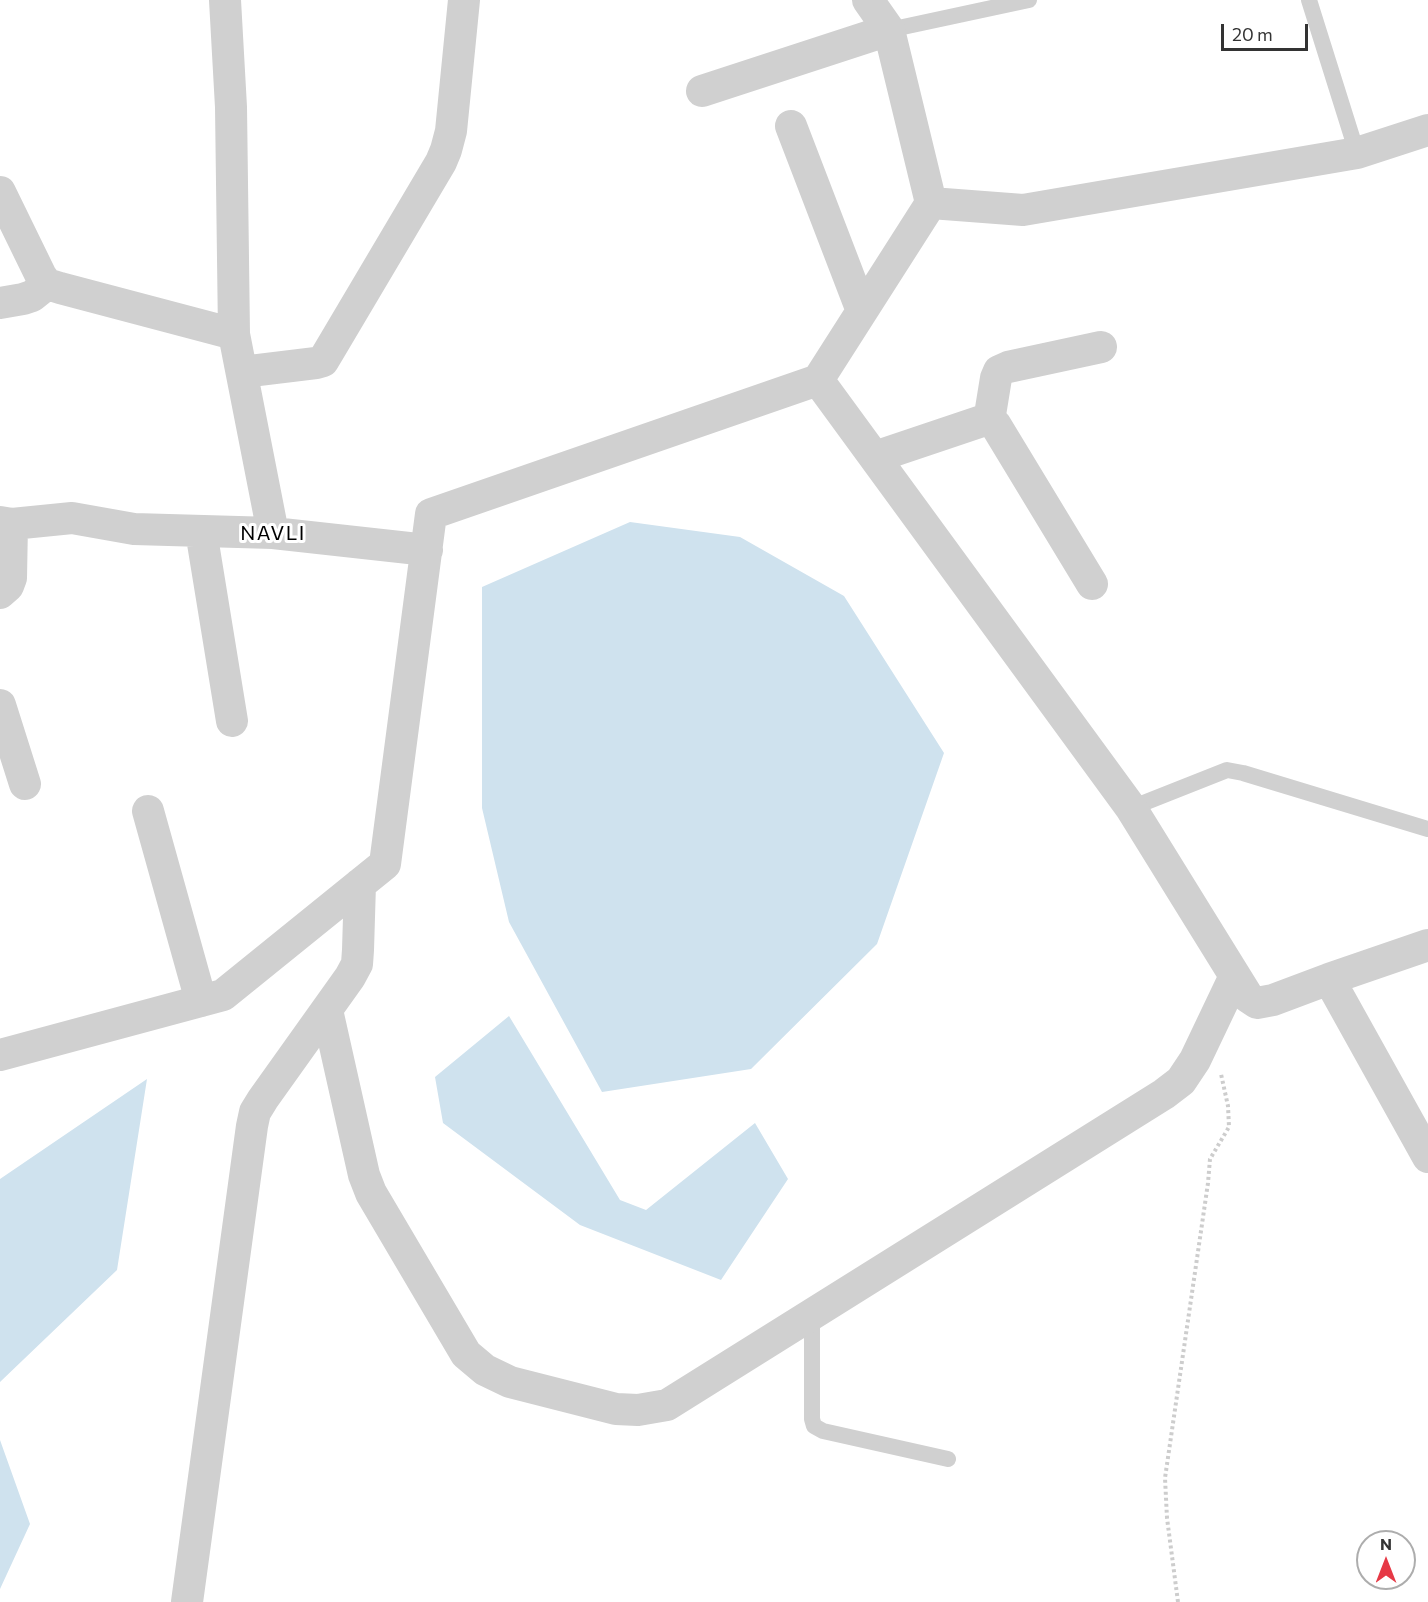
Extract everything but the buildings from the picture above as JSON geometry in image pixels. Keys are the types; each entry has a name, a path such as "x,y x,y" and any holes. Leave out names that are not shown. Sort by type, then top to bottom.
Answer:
{"street":[{"path":"225,0 231,106 234,334 273,533"},
{"path":"242,372 315,363 323,361 329,351 446,150 451,131 464,0"},
{"path":"0,1055 223,995 385,864 431,514 818,380 931,203 889,30 868,0"},
{"path":"702,91 889,30"},
{"path":"791,126 862,311"},
{"path":"931,203 1023,210 1357,153 1428,130"},
{"path":"0,192 47,284 234,334"},
{"path":"0,303 32,296 47,284"},
{"path":"989,421 999,371 1008,367 1101,347"},
{"path":"818,380 1131,808 1248,997 1257,1003 1273,1000 1428,945"},
{"path":"875,457 982,421 995,424 1092,584"},
{"path":"0,593 8,586 11,578 6,523 72,518 134,530 273,533 427,550"},
{"path":"201,531 232,721"},
{"path":"0,705 25,784"},
{"path":"148,811 201,1001"},
{"path":"187,1602 255,1112 357,964 360,885"},
{"path":"327,1010 364,1175 371,1193 466,1354 484,1370 510,1382 616,1409 638,1410 668,1405 1164,1094 1181,1081 1195,1060 1235,976"},
{"path":"1329,979 1428,1158"}],"lane":[{"path":"889,30 1029,0"},
{"path":"1310,0 1357,153"},
{"path":"1131,808 1227,770 1428,829"},
{"path":"812,1315 812,1419 814,1426 823,1431 948,1459"}],"path":[{"path":"1178,1602 1167,1518 1166,1478 1210,1160 1229,1127 1228,1106 1221,1072"}],"water":[{"path":"630,522 740,537 844,596 944,753 877,944 751,1069 602,1092 509,922 482,808 482,587"},
{"path":"509,1016 620,1200 646,1210 755,1123 788,1179 721,1280 580,1225 443,1123 435,1077"},
{"path":"147,1079 117,1270 0,1382 0,1179"},
{"path":"0,1440 30,1524 0,1589"}],"district":[{"name":"NAVLI","path":"273,533"}]}
